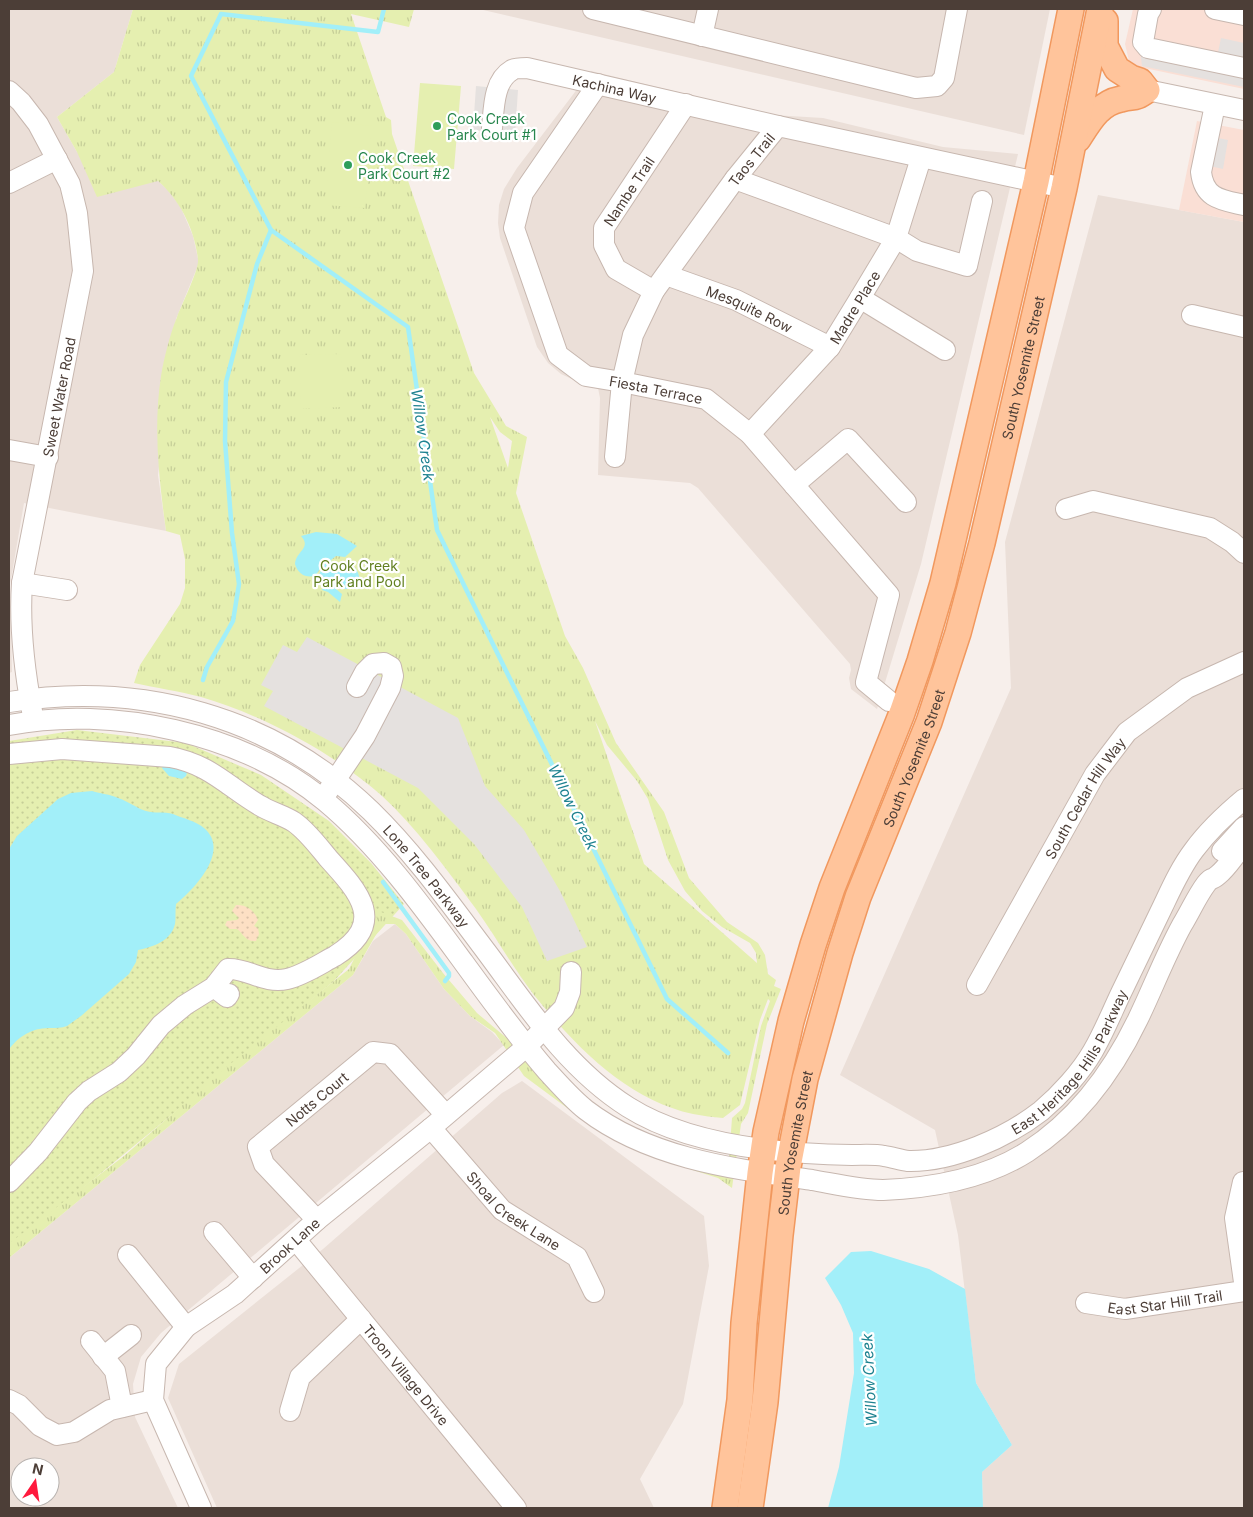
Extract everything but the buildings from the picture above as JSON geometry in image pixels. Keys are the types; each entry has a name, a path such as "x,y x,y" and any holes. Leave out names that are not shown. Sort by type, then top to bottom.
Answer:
{"main road":[{"name":"South Yosemite Street","path":"724,1508 740,1400 746,1304 760,1173 770,1112 791,1022 813,944 832,888 902,712 920,661 943,583 1036,182 1071,9"},
{"name":"South Yosemite Street","path":"750,1508 765,1402 786,1177 805,1079 840,953 858,897 929,722 958,633 982,542 1064,188 1100,9"},
{"path":"1072,147 1090,120 1102,107 1121,98 1136,98 1147,90 1140,81 1131,78 1117,69 1105,46 1105,9"}],"street":[{"path":"593,9 916,88 937,86 944,78 958,9"},
{"path":"702,36 708,9"},
{"path":"1151,9 1148,14 1143,42 1148,48 1244,68"},
{"path":"1215,9 1244,15"},
{"name":"Kachina Way","path":"492,128 496,96 501,80 513,69 527,68 778,126"},
{"name":"Fiesta Terrace","path":"598,84 523,193 514,228 558,355 586,376 706,399 750,434 888,595 866,682 889,701"},
{"path":"1147,90 1244,110"},
{"name":"Sweet Water Road","path":"9,91 21,102 38,124 70,184 77,214 83,271 22,583 23,660 34,720"},
{"name":"Nambe Trail","path":"654,291 616,269 604,245 604,228 686,104"},
{"path":"1216,105 1201,172 1202,184 1208,192 1222,200 1244,205"},
{"name":"Taos Trail","path":"615,457 622,382 633,335 654,291 735,179 778,126 1064,188"},
{"name":"Madre Place","path":"750,434 830,347 896,238 921,158"},
{"path":"9,183 57,159"},
{"path":"735,179 896,238 917,252 967,266 982,201"},
{"name":"Mesquite Row","path":"666,275 736,300 830,347"},
{"path":"860,298 945,350"},
{"path":"1192,315 1244,327"},
{"path":"794,485 848,439 906,502"},
{"path":"9,450 48,456"},
{"path":"1066,509 1092,501 1210,528 1232,542 1244,553"},
{"path":"22,583 67,590"},
{"name":"South Cedar Hill Way","path":"977,985 1095,774 1127,732 1187,688 1244,662"},
{"path":"322,798 365,736 390,688 393,676 391,667 384,663 373,664 365,672 357,688"},
{"name":"Lone Tree Parkway","path":"9,702 68,695 108,696 158,702 201,712 246,728 289,749 335,780 370,810 403,844 544,1029 577,1066 604,1089 630,1108 664,1125 700,1137 790,1152"},
{"name":"Lone Tree Parkway","path":"9,725 34,720 80,718 125,721 194,735 237,750 282,772 322,798 354,827 383,859 452,947 526,1047 559,1084 586,1110 619,1130 655,1147 693,1159 786,1177"},
{"path":"9,754 62,749 183,760 212,772 260,806 294,822 306,832 355,888 364,910 360,931 346,949 296,976 277,981 252,975 236,968 227,970 221,991 201,994 173,1014 161,1025 136,1056 119,1072 89,1091 77,1102 38,1152 9,1182"},
{"name":"East Heritage Hills Parkway","path":"790,1152 881,1155 904,1161 929,1159 965,1152 1002,1135 1041,1111 1068,1084 1092,1053 1173,884 1192,852 1216,824 1244,800"},
{"path":"1184,866 1227,851 1216,824"},
{"name":"East Heritage Hills Parkway","path":"786,1177 879,1190 935,1185 986,1172 1027,1152 1067,1121 1093,1094 1112,1066 1137,1022 1172,944 1227,851"},
{"name":"Brook Lane","path":"201,1508 153,1400 156,1364 186,1327 235,1294 317,1220 526,1047 564,1008 570,992 571,972"},
{"name":"Notts Court","path":"317,1220 264,1164 258,1146 373,1052 390,1054 438,1121"},
{"name":"Shoal Creek Lane","path":"438,1121 502,1210 577,1257 594,1292"},
{"path":"1243,1182 1235,1218 1244,1282"},
{"path":"214,1232 253,1278"},
{"name":"Troon Village Drive","path":"296,1240 514,1507"},
{"path":"128,1255 186,1327"},
{"name":"East Star Hill Trail","path":"1086,1303 1125,1309 1244,1291"},
{"path":"290,1411 300,1377 361,1319"},
{"path":"103,1357 131,1335"},
{"path":"91,1341 115,1371 122,1407"},
{"path":"9,1400 19,1405 40,1426 57,1435 74,1432 110,1410 153,1400"}],"shaded area":[{"path":"9,9 133,9 114,72 57,117 77,152 158,181 170,192 181,208 193,236 199,263 176,319 158,475 166,531 24,503 10,585 12,672 9,673"},
{"path":"479,9 1050,9 1024,135"},
{"path":"1133,9 1244,9 1244,89 1130,65 1125,44"},
{"path":"1221,38 1244,43 1244,87 1142,66 1139,41 1217,57"},
{"path":"591,71 773,115 823,118 943,147 1018,154 921,564 877,709 851,689 849,678 850,664 698,488 690,483 598,475 600,398 598,388 561,374 548,363 537,347 500,238 498,223 499,205 504,189 517,168"},
{"path":"476,86 518,90 515,134 473,130"},
{"path":"1197,121 1244,130 1244,222 1179,210"},
{"path":"1203,135 1228,140 1223,169 1197,163"},
{"path":"1098,195 1244,222 1244,1508 983,1508 982,1472 1012,1445 976,1383 958,1235 935,1130 840,1075 1011,688 1005,542"},
{"path":"307,637 458,718 485,786 524,830 560,891 587,947 547,961 522,907 474,844 418,788 264,706 273,691 261,685 283,645 297,652"},
{"path":"395,924 406,934 444,989 470,1016 492,1032 504,1045 161,1333 141,1357 133,1384 135,1417 178,1508 9,1508 9,1258 353,975 373,941"},
{"path":"522,1081 704,1216 709,1266 683,1404 640,1479 654,1508 217,1508 168,1398 179,1364 323,1249 502,1093"}],"green space":[{"name":"Cook Creek Park and Pool","path":"133,9 414,9 409,27 351,14 386,117 391,120 392,134 474,373 506,426 527,437 516,493 565,636 583,668 616,743 664,812 689,878 727,922 758,943 765,955 768,974 776,980 774,986 781,989 767,1024 748,1113 741,1124 732,1188 718,1178 661,1160 601,1133 524,1076 495,1033 470,1016 444,989 406,934 395,924 382,924 353,975 9,1258 9,1244 11,1242 124,1156 224,1069 349,969 372,923 381,912 402,920 477,1013 509,1040 535,1073 567,1100 728,1173 732,1118 742,1109 745,1103 761,1026 770,1001 768,999 760,1020 740,1105 723,1118 693,1114 669,1107 646,1097 624,1084 604,1068 550,1014 526,985 476,909 431,850 407,821 362,779 319,750 249,714 201,697 134,683 140,665 180,604 185,588 185,559 180,535 166,531 159,473 157,415 161,376 168,346 174,324 196,272 198,260 194,238 180,206 158,181 97,197 77,152 57,117 114,72","holes":["490,417 500,432 512,441 508,468","595,721 607,745 637,781 648,799 668,860 685,891 702,911 722,927 750,943 756,953 757,963 644,864"]},
{"name":"Cook Creek Park Court #1","path":"420,83 461,86 454,169 413,166"},
{"name":"Cook Creek Park Court #2","path":"332,122 372,126 365,208 325,205"},
{"path":"341,354 344,407 301,409 299,355"},
{"path":"77,730 186,743 261,775 329,821 371,863 404,904 334,981 9,1249 9,741"}],"sand":[{"path":"236,905 247,907 257,917 258,920 254,926 258,928 259,934 256,941 249,940 237,929 230,929 225,925 227,921 239,918 232,911"}],"water":[{"path":"316,532 337,534 357,546 345,557 336,556 331,560 335,567 345,566 346,562 350,564 356,569 359,576 360,589 337,587 336,589 342,594 340,602 328,592 322,590 323,587 329,588 332,583 324,586 317,578 323,567 324,556 322,566 315,576 302,574 295,564 305,544 301,536"},
{"path":"163,764 188,769 186,776 182,779 169,776 162,768"},
{"path":"92,791 115,797 146,811 170,813 197,823 211,837 214,847 212,858 200,879 176,904 175,924 170,935 155,945 138,950 136,962 129,974 67,1026 32,1031 22,1036 9,1049 9,849 17,836 58,799 71,793"},
{"path":"871,1251 929,1269 965,1289 976,1383 1012,1445 982,1472 983,1508 828,1508 839,1467 854,1373 853,1333 841,1305 825,1278 851,1252"}],"waterway":[{"name":"Willow Creek","path":"384,9 378,32 221,14 191,76 271,230 408,327 437,530 667,999 728,1053"},
{"path":"203,680 207,667 233,621 239,584 232,533 225,441 226,382 257,264 271,230"},
{"path":"383,882 449,973 445,981"}],"place":[{"name":"Cook Creek Park Court #1","path":"437,126"},
{"name":"Cook Creek Park Court #2","path":"348,165"}]}
